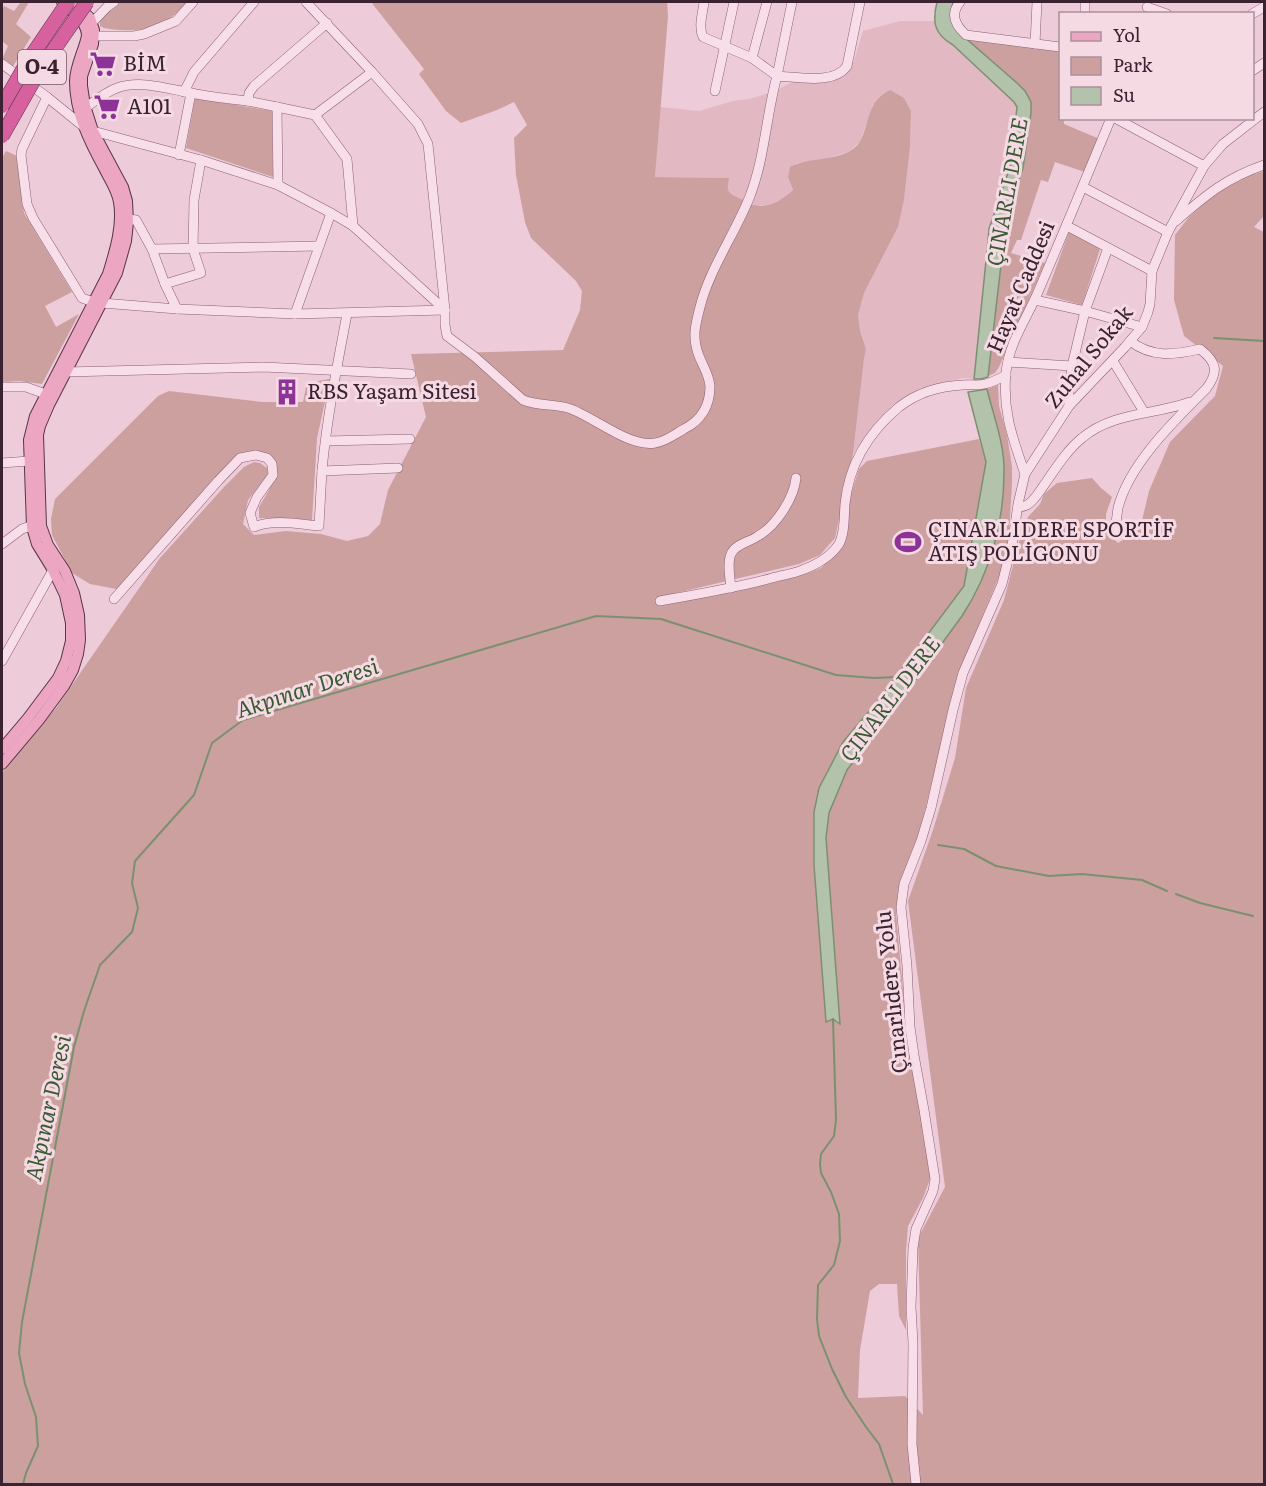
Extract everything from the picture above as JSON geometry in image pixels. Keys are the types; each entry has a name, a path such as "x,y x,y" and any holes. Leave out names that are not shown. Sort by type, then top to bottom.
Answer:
{"highway":[{"name":"O-4","path":"2,106 28,62 70,2"},
{"name":"O-4","path":"2,136 39,71 87,2"}],"main road":[{"path":"62,2 90,31"},
{"path":"37,524 29,461 29,440 34,416 66,372 97,302 108,274 127,201 123,187 79,113 82,76 93,44 90,18 70,2"},
{"path":"2,764 64,686 73,670 78,654 80,627 77,604 69,581 37,544 38,435 49,395 97,302"},
{"path":"2,749 52,686 66,661 71,641 70,614 57,566"}],"street":[{"path":"114,2 107,7 90,31 134,36 159,29 179,19 193,2"},
{"path":"179,154 188,93 194,72 254,2"},
{"path":"306,2 418,124 428,144 447,336 475,357 523,400 532,404 566,408 643,444 657,443 692,425 700,418 708,404 710,384 694,339 697,318 707,285 742,213 761,162 772,92 792,2"},
{"path":"705,2 700,26 701,34 706,39 752,57 777,76 824,79 844,70 847,66 860,2"},
{"path":"715,92 734,2"},
{"path":"752,57 766,2"},
{"path":"960,2 954,16 957,26 966,35 1059,48"},
{"path":"1035,44 1037,2"},
{"path":"1147,7 1161,12"},
{"path":"248,101 251,89 327,23"},
{"path":"2,64 47,98 79,113 108,92 125,86 141,85 248,101 315,115 348,159 353,226"},
{"path":"315,115 372,72"},
{"path":"47,98 22,149 27,204 33,218 82,298 97,302 177,309 295,314 445,310"},
{"path":"277,107 278,185"},
{"name":"Hayat Caddesi","path":"1025,474 1007,417 1005,393 1008,362 1109,120"},
{"path":"1119,120 1204,166"},
{"name":"Zuhal Sokak","path":"1025,474 1069,406 1142,327 1150,304 1152,271 1169,229 1204,166 1223,144 1252,120"},
{"path":"88,129 201,160 278,185 353,226 445,310"},
{"path":"165,284 201,273 193,249 194,200 201,160"},
{"path":"1083,187 1169,229 1216,188 1241,174 1264,165"},
{"path":"295,314 331,213"},
{"path":"124,218 136,220 152,249 177,309"},
{"path":"1066,226 1152,271"},
{"path":"152,249 319,246"},
{"path":"1069,406 1068,392 1072,366 1085,310 1108,248"},
{"path":"1035,300 1085,310 1142,327"},
{"path":"114,599 240,458 256,455 267,458 272,464 273,476 257,497 250,513 254,528 264,523 319,526 322,471 336,371 347,314"},
{"path":"1115,531 1118,507 1132,474 1166,430 1211,382 1215,368 1213,361 1200,349 1165,354 1155,353 1138,347 1130,341"},
{"path":"1113,360 1144,412"},
{"path":"1008,362 1072,366"},
{"path":"66,372 263,367 411,374"},
{"path":"660,601 730,588 801,570 815,564 835,549 840,541 843,533 848,486 859,456 870,437 900,407 913,398 930,391 950,386 986,384 1006,375"},
{"path":"2,387 27,387 49,395"},
{"path":"1018,507 1029,504 1081,438 1101,426 1144,412 1171,408 1196,400"},
{"path":"326,441 410,440"},
{"path":"2,463 29,461"},
{"path":"322,471 398,468"},
{"name":"Çınarlıdere Yolu","path":"916,1485 912,1433 913,1248 916,1229 933,1191 935,1179 910,1027 901,896 903,884 921,841 931,808 963,674 1002,584 1014,540 1025,474"},
{"path":"730,588 730,555 737,547 770,528 779,518 794,490 796,478"},
{"path":"2,543 15,533 37,524"},
{"path":"2,661 57,566"}],"shaded area":[{"path":"900,21 942,21 1020,101 981,379 963,378 921,388 892,406 853,454 866,349 858,315 864,293 898,227 904,200 910,147 911,111 904,98 873,105 860,141 850,151 822,160 797,163 788,177 793,190 785,198 768,205 756,206 730,195 727,189 728,178 655,177 660,107 699,111 773,92 792,82 829,78 854,61 863,31"}],"green space":[{"path":"21,2 29,2 16,24 31,37 12,68 2,59 8,46 2,41 2,10 4,6 14,11"},
{"path":"121,2 187,2 169,18 150,27 139,30 116,30 100,26 100,19 104,14"},
{"path":"371,2 667,2 668,16 655,177 729,178 729,192 754,205 765,206 785,197 793,190 788,177 790,167 843,154 855,147 862,137 875,103 890,90 904,98 911,111 910,147 904,200 898,227 864,293 858,315 866,349 853,454 835,538 820,555 799,564 655,598 665,603 768,584 821,568 843,547 851,494 859,469 867,461 979,439 986,462 964,586 877,702 843,742 819,788 814,812 814,865 826,1022 833,1019 826,838 829,813 847,770 962,616 987,567 1002,500 1004,465 987,389 998,385 999,406 1012,467 1008,550 960,670 914,850 898,889 896,913 907,1036 931,1176 923,1198 908,1226 906,1330 899,1316 897,1284 879,1284 870,1291 860,1350 858,1398 905,1396 923,1415 918,1238 945,1187 908,901 955,758 966,688 1004,600 1020,538 1028,517 1040,504 1044,494 1057,483 1092,478 1112,497 1106,514 1106,532 1118,543 1140,529 1149,491 1170,442 1215,396 1223,366 1184,336 1174,300 1175,235 1189,217 1217,192 1264,171 1264,216 1254,227 1264,232 1264,1484 2,1484 2,773 56,708 160,558 244,467 254,462 260,463 267,468 268,474 248,500 243,524 254,535 286,531 321,534 347,541 368,536 380,524 388,490 426,417 411,354 563,350 580,310 582,291 576,281 531,238 525,222 516,175 514,138 527,125 514,102 461,123 446,111 419,74 424,69"},
{"path":"949,36 1059,51 1059,120 1064,120 1064,124 1102,140 1088,173 1055,162 1048,182 1041,180 1021,240 1017,240 1011,253 1045,263 999,367 995,373 981,379 1023,110"},
{"path":"195,98 272,111 273,177 186,148"},
{"path":"6,151 17,156 24,213 72,292 45,306 56,327 79,314 42,384 19,381 2,382 2,158"},
{"path":"1069,232 1100,249 1082,305 1046,295"},
{"path":"330,379 317,438 312,520 259,518 259,507 269,490 273,475 267,458 240,458 122,590 90,584 72,573 52,535 51,519 55,499 158,396 169,391 262,402 303,402 307,383"}],"water":[{"name":"ÇINARLI DERE","path":"937,2 953,2 951,13 962,35 1017,83 1031,102 1023,168 1007,213 988,377 981,379 974,379 989,229 1011,164 1017,107 938,32 935,21"},
{"name":"ÇINARLI DERE","path":"987,389 1000,437 1004,466 999,525 988,563 962,616 847,770 829,813 826,838 840,1024 833,1019 826,1022 814,865 814,812 819,788 843,742 877,702 964,586 986,462 968,392"}],"waterway":[{"path":"1214,338 1264,341"},
{"name":"Akpınar Deresi","path":"23,1484 38,1446 36,1417 25,1384 19,1353 22,1322 74,1047 100,965 132,932 138,908 132,883 135,861 194,795 212,743 243,720 596,616 661,619 836,675 897,677"},
{"path":"938,845 964,849 996,866 1049,876 1082,874 1142,880 1167,891"},
{"path":"1176,894 1200,903 1253,916"},
{"path":"833,1019 836,1120 834,1136 821,1154 820,1164 821,1173 839,1214 840,1241 834,1265 818,1285 819,1336 846,1397 879,1444 893,1484"}],"place":[{"name":"BİM","path":"103,64"},
{"name":"A101","path":"107,107"},
{"name":"RBS Yaşam Sitesi","path":"287,392"},
{"name":"ÇINARLIDERE SPORTİF ATIŞ POLİGONU","path":"908,542"}]}
